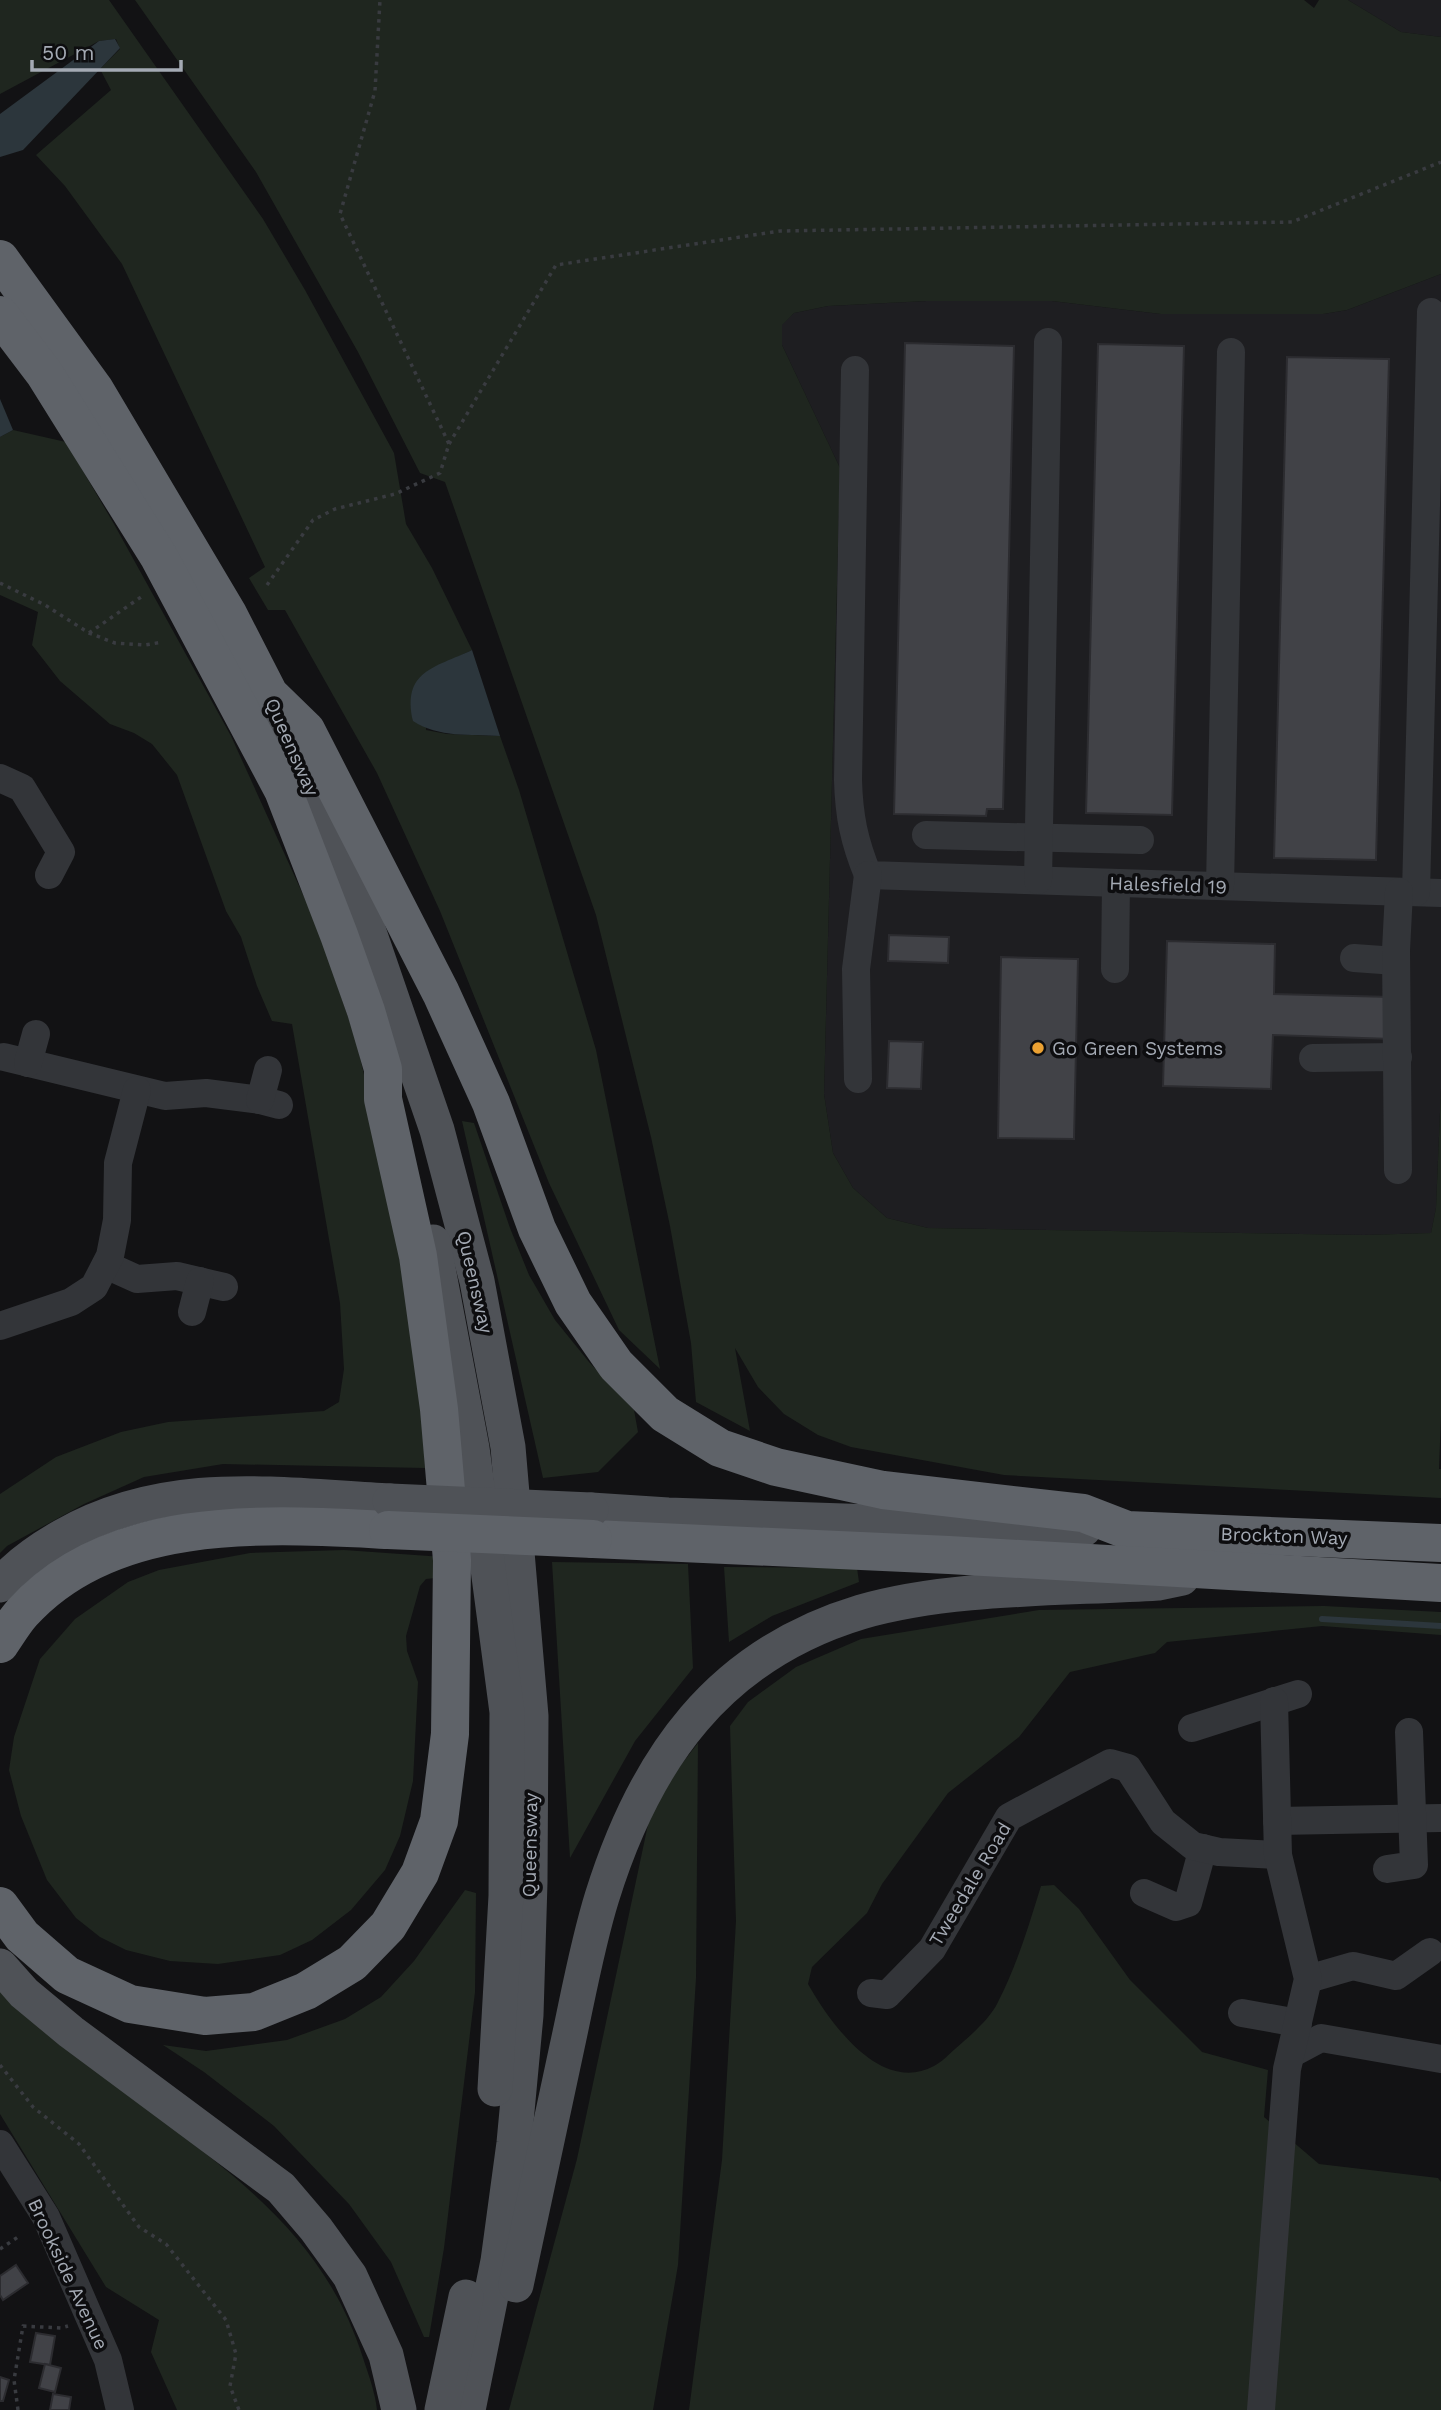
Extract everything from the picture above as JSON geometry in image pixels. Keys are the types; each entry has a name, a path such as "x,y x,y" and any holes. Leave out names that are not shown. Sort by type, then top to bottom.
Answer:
{"highway":[{"name":"Queensway","path":"0,259 95,390 228,614 269,694"},
{"name":"Queensway","path":"0,315 44,373 159,557 283,790 362,998 383,1069"},
{"name":"Brockton Way","path":"269,694 306,730 441,993 491,1103 537,1229 573,1303 616,1365 665,1414 720,1448 776,1467 883,1490 1083,1513 1127,1530 1441,1543"},
{"path":"0,1906 22,1936 67,1975 130,2004 205,2016 254,2012 306,1991 352,1963 388,1926 420,1873 439,1821 450,1734 452,1560 439,1409 418,1256 383,1099 383,1069"},
{"name":"Brockton Way","path":"0,1644 22,1613 63,1577 106,1555 161,1536 389,1515 736,1532 1216,1570 1441,1583"}],"main road":[{"name":"Queensway","path":"269,694 358,900 437,1130 477,1281 508,1447 531,1716 526,2015 514,2143 498,2261 468,2410"},
{"name":"Queensway","path":"383,1069 396,1096 425,1199 472,1448 507,1712 506,1896 493,2109 474,2260 442,2410"},
{"path":"0,1585 8,1575 48,1545 89,1521 132,1506 180,1496 241,1493 389,1515"},
{"path":"736,1532 1127,1530"},
{"path":"484,2410 515,2287 602,1898 628,1825 658,1769 685,1728 717,1694 750,1666 790,1639 890,1605 989,1593 1158,1584 1216,1570"},
{"path":"0,1966 24,1993 71,2032 281,2188 316,2229 350,2276 372,2319 386,2355 399,2410"}],"street":[{"path":"1398,1170 1396,961 1419,893 1432,312"},
{"path":"1038,880 1048,342"},
{"path":"1220,886 1231,352"},
{"path":"855,370 849,813 855,844 882,875 856,969 858,1079"},
{"path":"0,778 22,788 65,860"},
{"path":"926,835 1140,840"},
{"name":"Halesfield 19","path":"882,875 1419,893"},
{"path":"1115,969 1116,883"},
{"path":"1354,958 1396,961"},
{"path":"36,1034 16,1060 166,1096 206,1093 269,1102 268,1070"},
{"path":"1313,1058 1398,1057"},
{"path":"0,1326 71,1302 94,1287 110,1256 117,1220 118,1163 137,1090"},
{"path":"106,1265 137,1279 177,1276 212,1284 192,1311"},
{"path":"1192,1728 1286,1698 1277,1821 1278,1855 1308,1979 1287,2069 1261,2410"},
{"path":"1387,1869 1413,1865 1409,1732"},
{"name":"Tweedale Road","path":"871,1993 887,1995 932,1949 1009,1817 1110,1763 1128,1769 1163,1822 1193,1846 1219,1852 1278,1855"},
{"path":"1277,1821 1441,1818"},
{"path":"1144,1893 1176,1907 1188,1903 1203,1848"},
{"path":"1308,1979 1353,1966 1396,1976 1430,1952"},
{"path":"1242,2013 1298,2023"},
{"path":"1291,2054 1321,2038 1441,2059"},
{"name":"Brookside Avenue","path":"0,2144 46,2217 108,2360 120,2410"}],"path":[{"path":"380,0 374,91 340,214 449,444"},
{"path":"267,585 313,520 335,509 395,494 440,473 449,444 556,265 780,231 1292,222 1441,162"},
{"path":"0,583 45,605 89,633 115,643 145,645 163,642"},
{"path":"89,633 145,596 139,584"},
{"path":"0,2065 33,2107 79,2144 139,2227 166,2244 226,2320 236,2354 230,2386 239,2410"},
{"path":"0,2249 21,2235"},
{"path":"18,2410 14,2380 23,2326 61,2328 70,2325"}],"shaded area":[{"path":"0,0 109,0 263,219 394,453 406,524 432,568 472,650 425,673 426,730 447,734 500,736 519,790 596,1050 660,1369 619,1330 549,1183 440,911 377,773 285,610 268,610 249,578 265,567 122,264 65,186 36,155 111,90 100,69 120,49 116,39 99,41 0,94"},
{"path":"135,0 1304,0 1314,8 1319,0 1348,0 1401,32 1441,37 1441,274 1347,310 1323,314 1161,314 1052,301 926,301 828,306 794,313 782,325 782,345 840,468 824,1094 833,1153 853,1188 887,1218 928,1228 1364,1235 1431,1233 1436,1208 1441,1089 1441,1498 1004,1475 851,1447 818,1435 784,1414 758,1387 735,1348 750,1431 696,1402 691,1343 670,1226 651,1137 596,915 445,482 420,473 358,352 256,172"},
{"path":"1348,0 1441,0 1441,37 1401,32"},
{"path":"115,39 120,48 23,150 0,157 0,114 99,41"},
{"path":"1441,274 1441,1089 1436,1208 1431,1233 1364,1235 928,1228 887,1218 853,1188 833,1153 824,1094 840,468 782,345 782,324 794,313 828,306 926,301 1052,301 1161,314 1323,314 1347,310"},
{"path":"0,399 13,430 0,437"},
{"path":"13,430 66,442 231,736 315,921 356,1040 379,1139 418,1343 425,1468 223,1464 144,1477 84,1504 7,1546 0,1553 0,1494 56,1457 121,1432 168,1422 324,1411 339,1402 344,1369 340,1303 292,1024 272,1021 241,937 226,911 177,775 152,744 134,733 110,724 60,681 32,645 38,612 0,595 0,437"},
{"path":"472,650 500,736 444,733 413,721 412,691 417,681 434,667"},
{"path":"462,1121 474,1123 529,1275 555,1320 589,1362 634,1410 638,1432 598,1472 543,1478"},
{"path":"344,1550 443,1557 444,1577 426,1579 420,1586 406,1636 407,1651 418,1682 413,1781 400,1836 385,1870 351,1910 312,1940 280,1955 218,1964 170,1961 126,1950 100,1937 76,1918 47,1880 21,1816 9,1770 14,1737 40,1659 75,1619 128,1582 159,1570 250,1553"},
{"path":"552,1562 688,1564 693,1668 635,1741 570,1858"},
{"path":"724,1567 857,1568 859,1582 772,1616 729,1642"},
{"path":"1324,1606 1441,1612 1441,1635 1322,1626 1167,1642 1155,1653 1070,1672 1019,1737 948,1793 882,1884 867,1913 812,1967 808,1984 844,2035 859,2051 877,2063 895,2071 914,2072 934,2066 973,2033 994,2008 1017,1959 1041,1886 1054,1885 1079,1909 1130,1980 1202,2052 1268,2070 1264,2117 1319,2164 1438,2178 1441,2182 1441,2410 689,2410 722,2160 736,1921 730,1726 748,1702 796,1667 861,1639 1039,1610"},
{"path":"698,1743 696,1978 678,2265 653,2410 509,2410 577,2159 653,1801"},
{"path":"465,1890 476,1893 475,1992 444,2248 429,2337 424,2337 391,2262 349,2204 274,2126 204,2072 163,2045 206,2051 287,2040 345,2019 381,1997 414,1961"},
{"path":"0,1989 20,2011 222,2166 280,2220 306,2249 348,2318 370,2378 377,2410 177,2410 151,2352 159,2320 106,2287 0,2114"}],"building":[{"path":"905,343 1014,346 1003,809 987,809 986,816 894,814"},
{"path":"1098,344 1184,346 1172,815 1086,813"},
{"path":"1287,357 1389,359 1376,860 1274,858"},
{"path":"889,935 949,937 948,963 888,961"},
{"path":"1167,941 1275,944 1274,994 1393,997 1392,1039 1273,1035 1271,1089 1163,1086"},
{"name":"Go Green Systems","path":"1001,957 1078,959 1074,1139 998,1138"},
{"path":"889,1041 923,1042 921,1089 887,1088"},
{"path":"16,2265 28,2283 3,2300 0,2295 0,2276"},
{"path":"36,2333 55,2336 50,2365 30,2362"},
{"path":"45,2364 61,2368 55,2392 39,2388"},
{"path":"0,2377 9,2380 3,2401 0,2401"},
{"path":"53,2394 71,2397 69,2410 50,2410"}],"waterway":[{"path":"1322,1619 1441,1626"}],"place":[{"name":"Go Green Systems","path":"1038,1048"}]}
